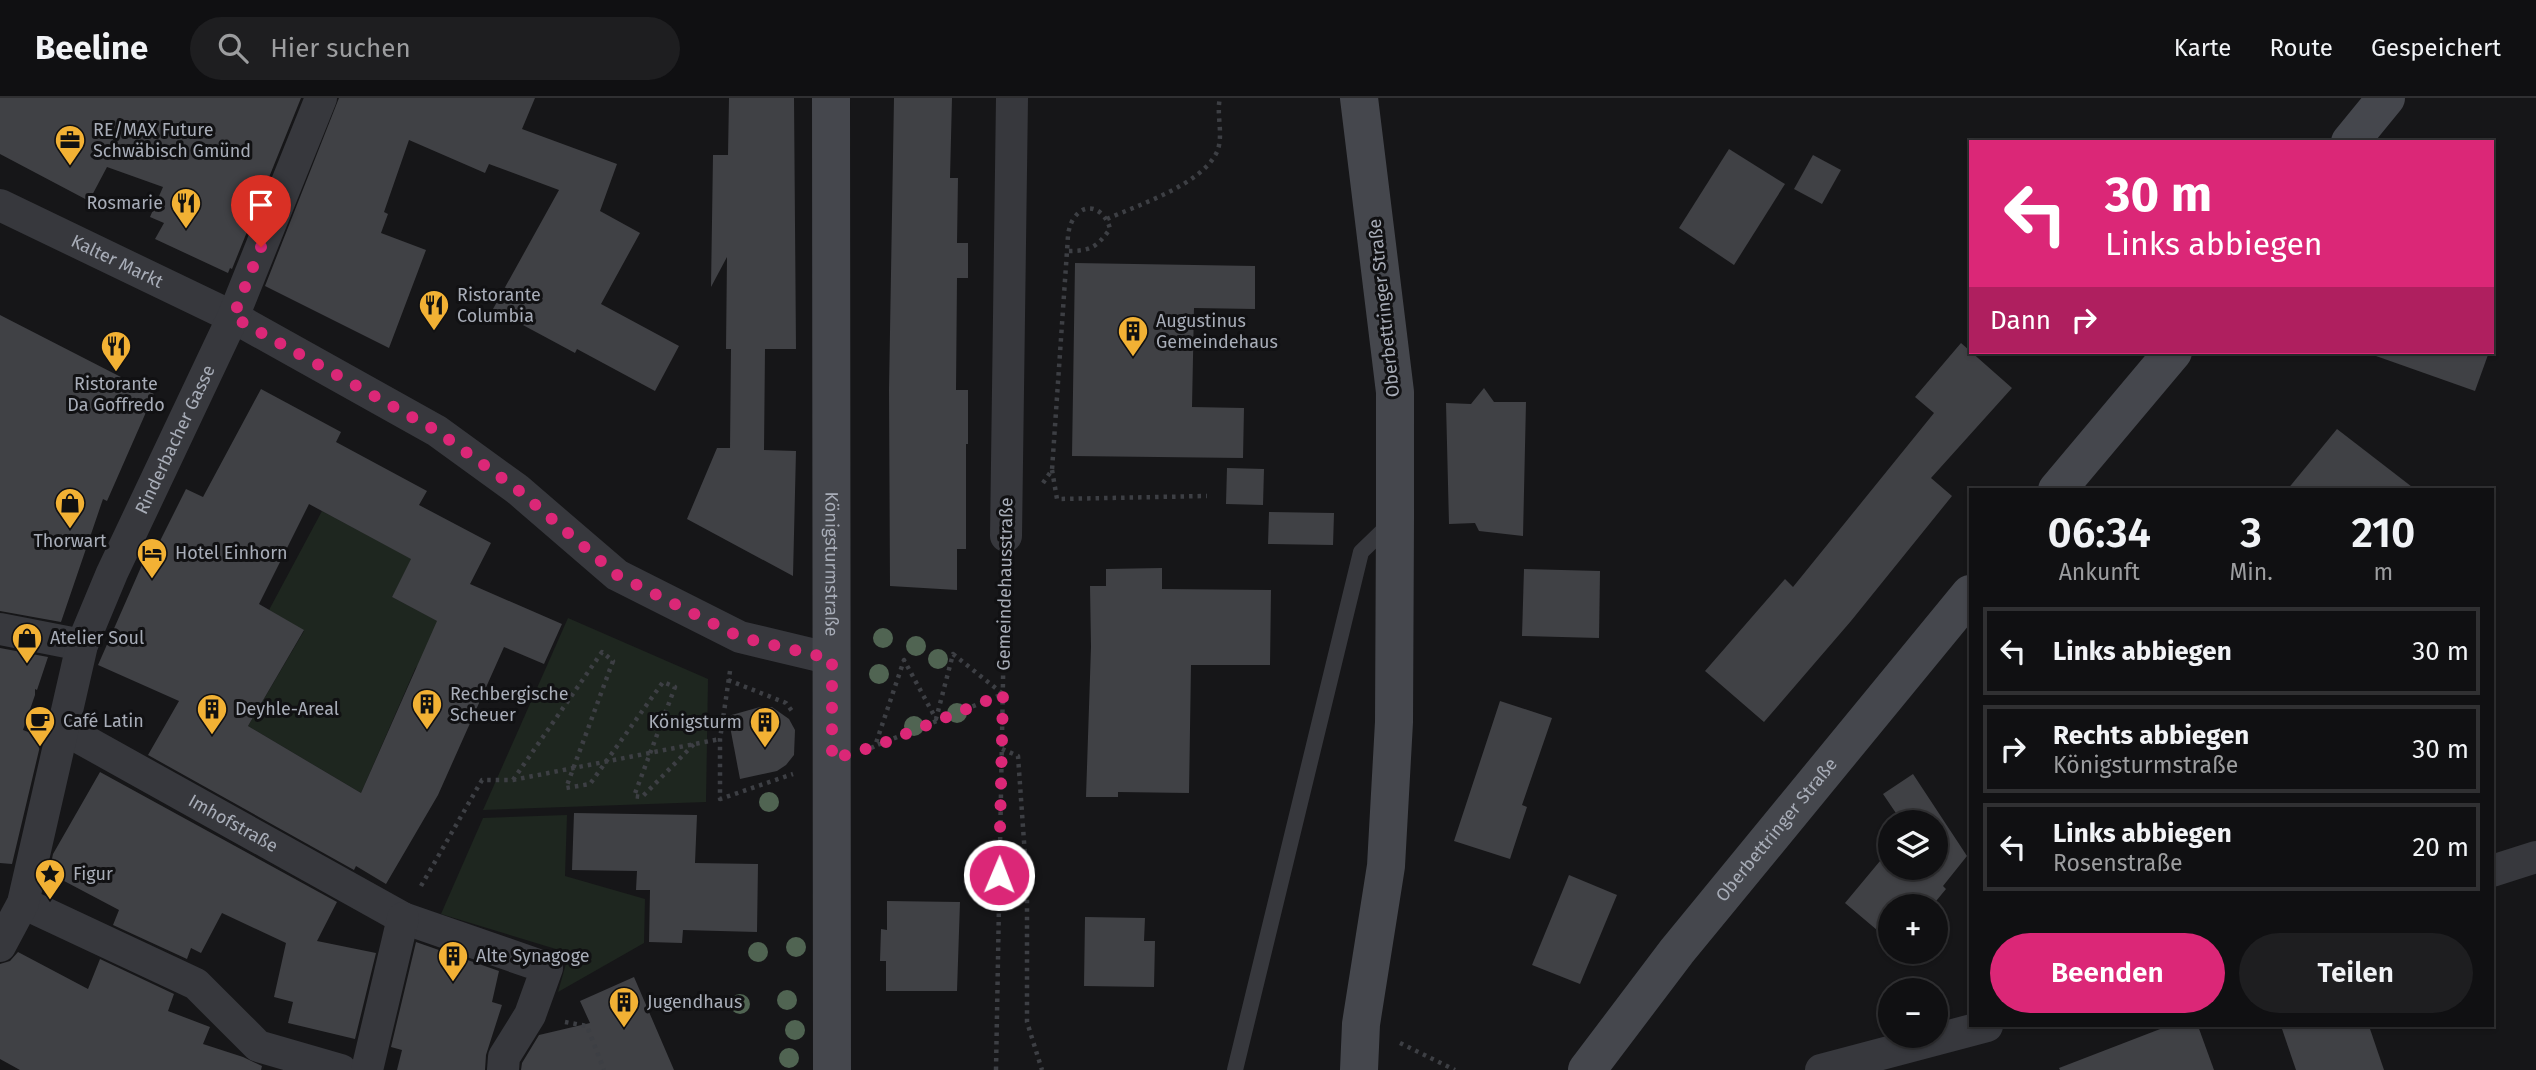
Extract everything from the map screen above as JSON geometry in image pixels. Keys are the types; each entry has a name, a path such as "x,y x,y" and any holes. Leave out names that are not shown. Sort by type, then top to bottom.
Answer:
{"street":[{"name":"Rinderbacher Gasse","path":"0,946 23,903 82,645 112,573 233,317 321,98"},
{"name":"Königsturmstraße","path":"831,98 832,1070"},
{"name":"Gemeindehausstraße","path":"1006,536 1012,98"},
{"name":"Oberbettringer Straße","path":"1359,98 1395,392 1394,722 1385,866 1361,1024 1359,1070"},
{"path":"2352,140 2386,98"},
{"name":"Kalter Markt","path":"0,205 233,317 437,431 517,489 617,575 740,637 832,659"},
{"path":"2059,488 2171,354"},
{"name":"Oberbettringer Straße","path":"1587,1070 1677,951 1969,595"},
{"path":"0,629 82,645"},
{"name":"Imhofstraße","path":"62,729 403,918 547,968 530,1015 504,1057 503,1070"},
{"path":"2494,870 2536,857"},
{"path":"23,903 196,984 258,1046 341,1070"},
{"path":"367,1070 403,918"},
{"path":"1821,1070 1983,1027"}],"lane":[{"path":"1235,1070 1361,552 1395,519"}],"path":[{"path":"1107,219 1204,171 1218,150 1220,98"},
{"path":"1067,251 1086,251 1103,239 1110,229 1107,219 1092,208 1082,210 1074,217 1069,230 1067,251 1052,470 1057,499 1207,496"},
{"path":"1006,536 1052,470"},
{"name":"Gemeindehausstraße","path":"996,1070 1006,536"},
{"path":"513,780 602,652 613,662 566,789 590,784 663,682 675,687 634,796 642,797 695,743"},
{"path":"793,713 786,703 727,680 720,738 720,799 876,746 1003,694 953,654 936,719 904,660 876,746"},
{"path":"403,918 482,780 513,780 720,738"},
{"path":"1002,749 1018,756 1027,884 1027,1022 1042,1070"},
{"path":"530,1015 587,1026 604,1070"},
{"path":"1361,1024 1455,1070"}],"shaded area":[{"name":"Deyhle-Areal","path":"322,511 412,559 392,597 447,626 415,669 361,793 248,726 304,631 269,610"},
{"path":"568,618 708,679 706,802 483,810"},
{"path":"567,815 565,876 645,899 644,943 558,992 569,953 441,914 483,818"}],"building":[{"path":"0,98 301,98 232,269 230,268 228,273 155,239 164,223 150,217 163,187 107,167 89,201 0,154"},
{"path":"339,98 535,98 522,129 617,164 600,211 640,233 601,304 679,346 655,391 577,349 575,353 493,309 559,190 489,164 485,173 409,140 384,212 388,214 381,233 426,250 389,348 265,286"},
{"path":"729,98 794,98 796,349 765,349 764,450 796,451 793,576 687,519 717,448 730,448 731,349 726,349 727,257 711,287 713,155 728,155"},
{"path":"894,98 952,98 950,178 958,178 957,243 968,243 968,278 957,278 956,390 968,390 968,444 966,549 957,549 957,590 890,586 889,390"},
{"path":"1729,149 1785,184 1734,265 1679,228"},
{"path":"1813,155 1841,170 1822,204 1794,189"},
{"name":"Augustinus Gemeindehaus","path":"1075,263 1255,266 1255,309 1194,308 1192,407 1244,408 1243,458 1072,456"},
{"path":"0,315 154,394 107,501 103,499 61,622 0,611"},
{"path":"1961,343 1969,350 1969,354 1973,354 2012,388 1931,478 1952,496 1851,621 1764,722 1705,671 1785,579 1793,587 1934,413 1915,397"},
{"path":"2376,354 2488,354 2475,391"},
{"path":"1484,388 1494,402 1526,402 1523,536 1479,531 1475,523 1449,524 1446,403 1471,404"},
{"path":"261,389 341,432 336,442 427,491 419,505 491,543 470,584 562,624 544,664 504,647 438,795 386,884 356,866 354,870 148,755 179,701 98,665 152,542 158,545 186,489 203,497","holes":["309,504 411,559 392,597 437,621 361,793 248,726 304,630 259,604"]},
{"path":"2337,429 2413,488 2289,488"},
{"path":"1227,468 1264,469 1263,505 1226,504"},
{"path":"1269,512 1334,513 1333,545 1268,544"},
{"path":"1162,568 1162,589 1271,590 1270,665 1191,665 1189,793 1118,792 1118,797 1086,797 1091,647 1090,586 1106,586 1106,569"},
{"path":"1524,569 1600,571 1599,638 1522,636"},
{"path":"0,648 48,657 23,730 39,736 40,746 12,864 0,863"},
{"path":"1500,701 1552,718 1522,805 1527,807 1510,859 1454,841"},
{"name":"Königsturm","path":"760,707 772,707 789,719 795,730 794,755 777,771 740,779 728,716"},
{"path":"100,772 337,902 317,941 376,953 355,1039 288,1023 293,1002 274,997 286,943 222,913 201,953 191,948 187,959 113,925 119,910 49,873 53,854"},
{"path":"1913,774 1937,810 1894,810 1883,794"},
{"path":"574,813 697,815 695,863 758,864 757,932 683,930 682,943 649,942 650,890 636,890 637,871 572,870"},
{"path":"1948,827 1967,856 1948,880"},
{"path":"1878,863 1878,880 1948,880 1942,894 1878,894 1878,931 1845,903"},
{"path":"1569,875 1617,895 1580,984 1532,965"},
{"path":"887,901 960,902 957,991 886,991 886,961 880,961 881,929 887,930"},
{"path":"1085,917 1145,918 1144,941 1155,941 1154,987 1084,986"},
{"path":"416,942 499,971 492,1002 502,1005 486,1055 485,1070 397,1070 402,1050 391,1047"},
{"path":"18,952 88,989 100,959 174,994 168,1011 210,1027 203,1044 243,1057 262,1066 261,1070 20,1070 0,1059 0,964 10,961"},
{"name":"Jugendhaus","path":"634,977 674,1070 521,1070 522,1063 539,1035 590,1023 580,1001"},
{"path":"2165,1027 2198,1027 2214,1070 2060,1070 2059,1068"},
{"path":"2281,1027 2369,1027 2384,1070 2296,1070"}],"place":[{"name":"RE/MAX Future Schwäbisch Gmünd","path":"70,167"},
{"name":"Rosmarie","path":"186,230"},
{"name":"Ristorante Columbia","path":"434,332"},
{"name":"Augustinus Gemeindehaus","path":"1133,358"},
{"name":"Ristorante Da Goffredo","path":"116,373"},
{"name":"Thorwart","path":"70,530"},
{"name":"Hotel Einhorn","path":"152,580"},
{"name":"Atelier Soul","path":"27,665"},
{"name":"Rechbergische Scheuer","path":"427,731"},
{"name":"Deyhle-Areal","path":"212,736"},
{"name":"Café Latin","path":"40,748"},
{"name":"Königsturm","path":"765,749"},
{"name":"Figur","path":"50,901"},
{"name":"Alte Synagoge","path":"453,983"},
{"name":"Jugendhaus","path":"624,1029"}],"route":[{"path":"261,247 233,317 437,431 517,489 617,575 740,637 832,659 832,759 876,746 1003,694 999,875"}]}
